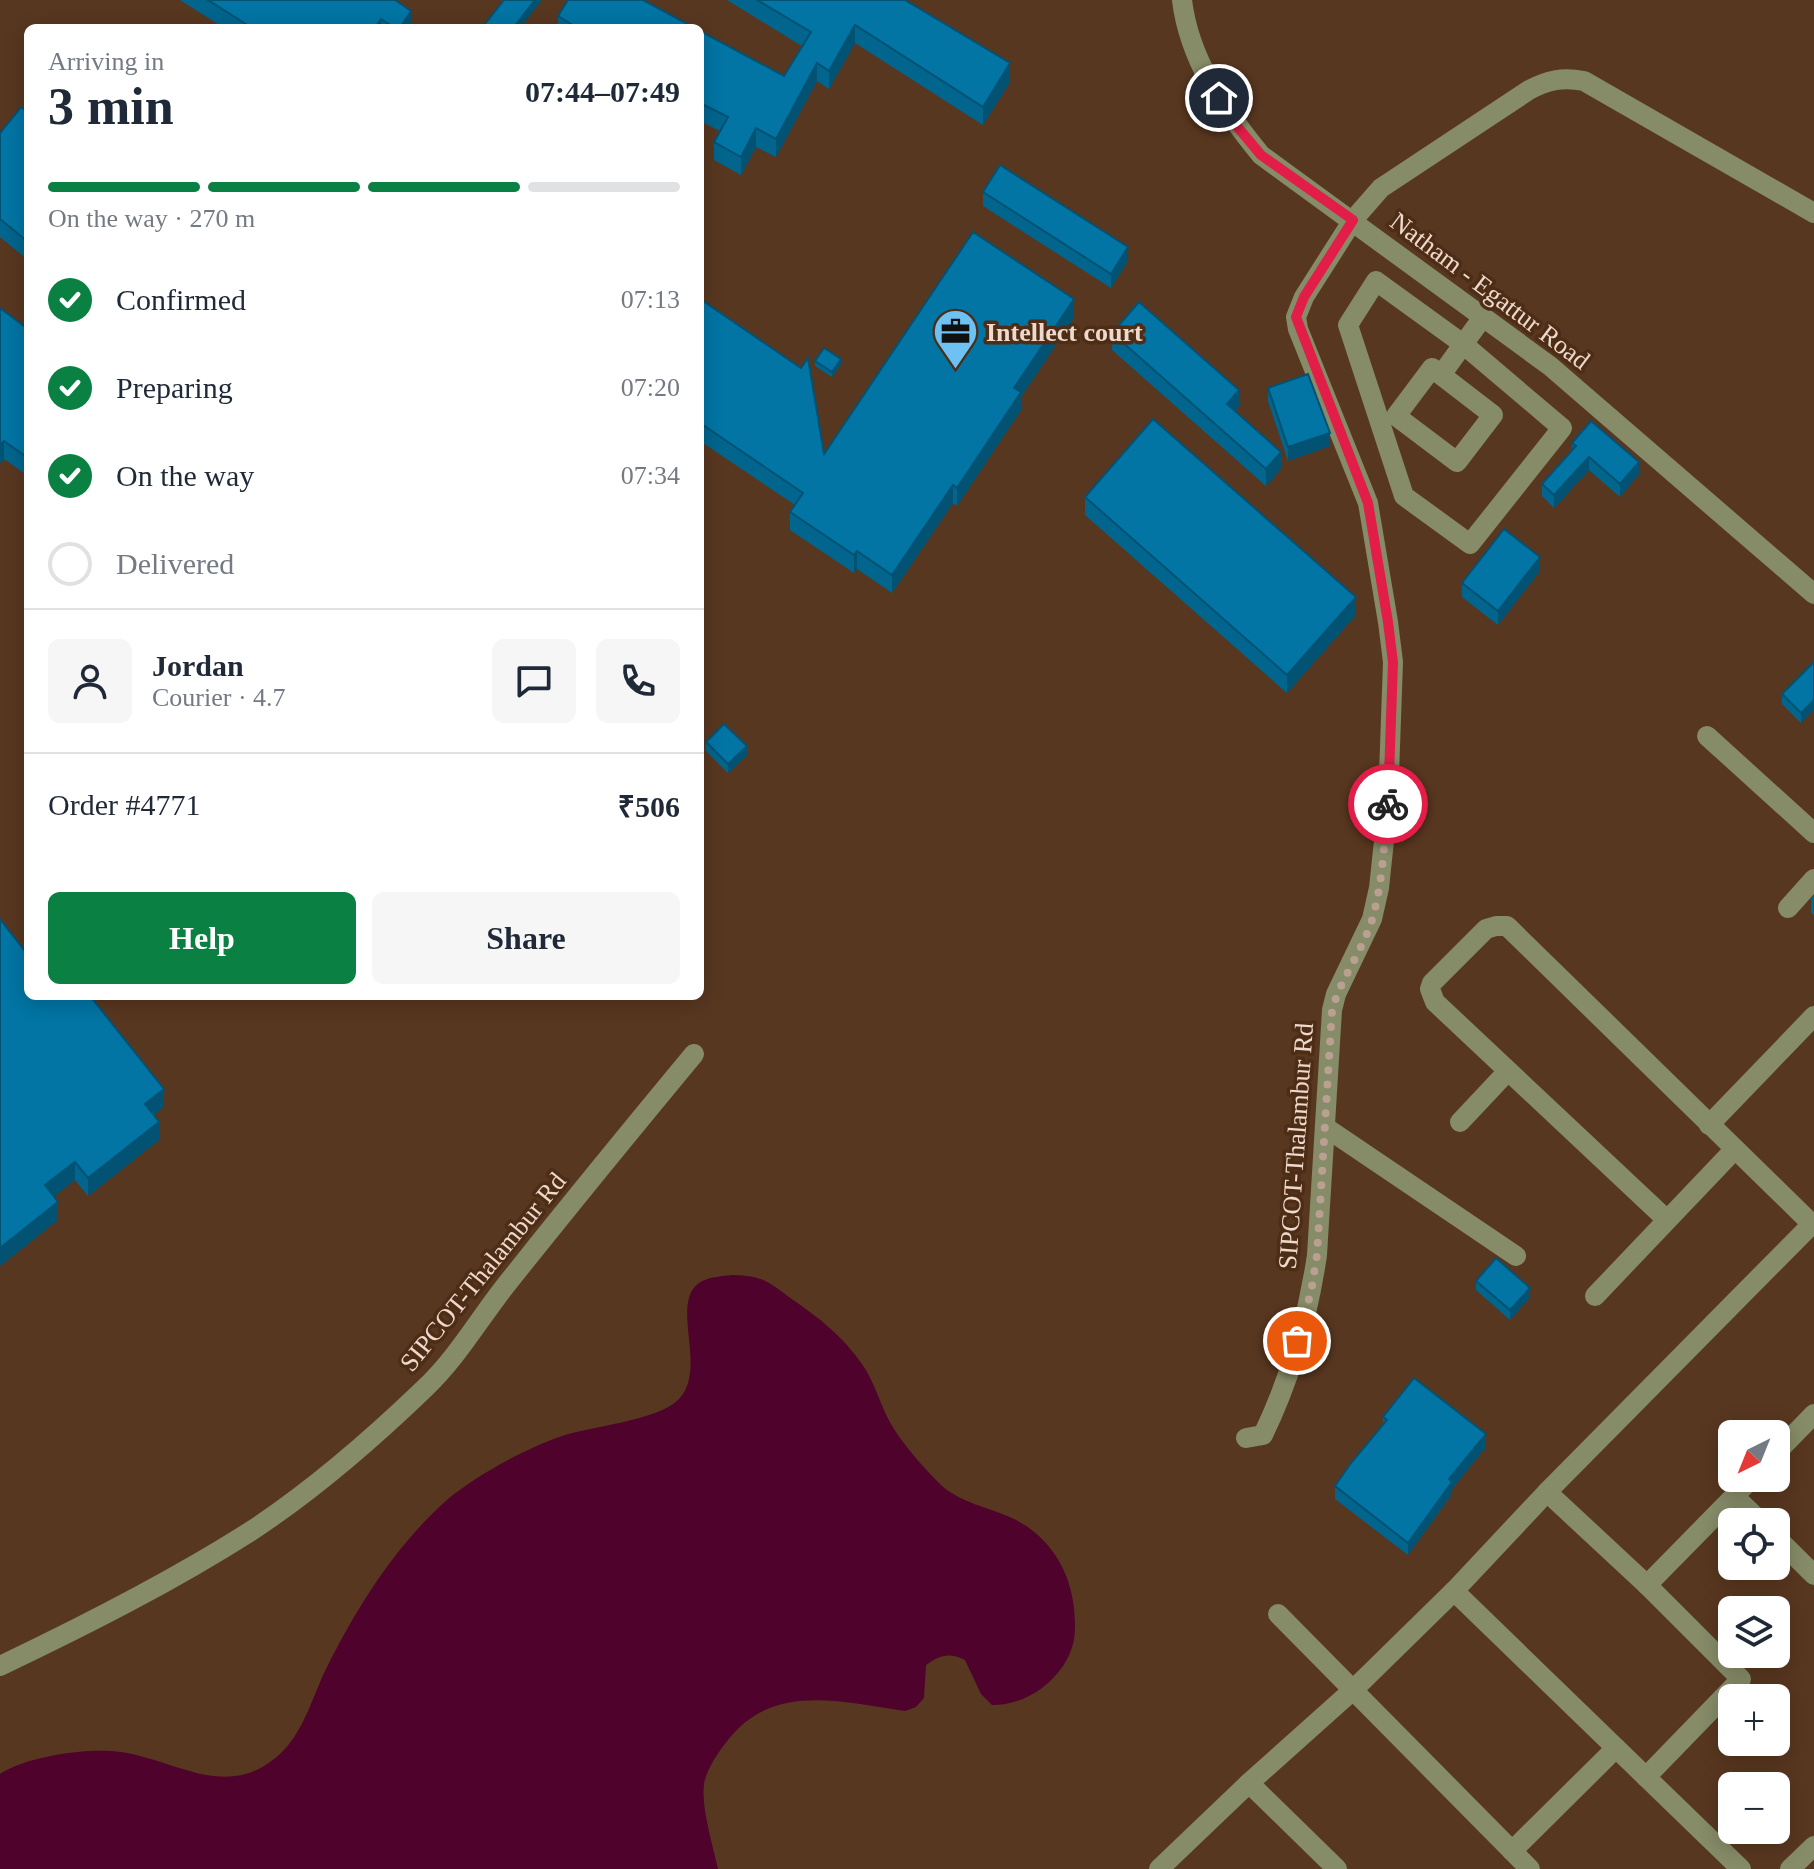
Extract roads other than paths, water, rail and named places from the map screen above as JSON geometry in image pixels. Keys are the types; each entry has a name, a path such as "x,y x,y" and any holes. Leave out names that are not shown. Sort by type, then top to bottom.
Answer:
{"street":[{"name":"Natham - Egattur Road","path":"1182,0 1185,28 1230,118 1261,155 1550,366 1814,594"},
{"name":"SIPCOT-Thalambur Rd","path":"1246,1438 1263,1435 1274,1412 1311,1292 1317,1255 1332,1010 1336,994 1372,919 1379,888 1391,760 1393,662 1368,503 1296,317 1304,297 1353,220 1381,188 1529,90 1544,82 1565,78 1584,81 1814,213"},
{"path":"1376,281 1463,344 1562,428 1470,544 1404,496 1348,325 1376,281"},
{"path":"1441,375 1483,317"},
{"path":"1432,368 1441,375 1493,415 1457,462 1396,416 1432,368"},
{"path":"1707,736 1814,833"},
{"path":"1788,908 1814,879"},
{"path":"1159,1869 1353,1690 1454,1591 1547,1492 1813,1224 1507,926 1486,929 1441,973 1430,989 1435,1002 1666,1219"},
{"path":"1709,1125 1814,1016"},
{"name":"SIPCOT-Thalambur Rd","path":"0,1666 150,1591 252,1530 337,1467 426,1388 460,1350 504,1288 694,1054"},
{"path":"1460,1122 1507,1072"},
{"path":"1325,1127 1516,1256"},
{"path":"1595,1296 1735,1149"},
{"path":"1790,1439 1813,1417"},
{"path":"1547,1492 1647,1585 1741,1679 1646,1777"},
{"path":"1647,1585 1738,1492"},
{"path":"1734,1496 1746,1508"},
{"path":"1790,1551 1814,1575"},
{"path":"1454,1591 1741,1869"},
{"path":"1278,1614 1530,1869"},
{"path":"1512,1851 1616,1748"},
{"path":"1249,1783 1337,1869"},
{"path":"1790,1869 1814,1846"}],"place":[{"name":"Intellect court","path":"955,371"}]}
